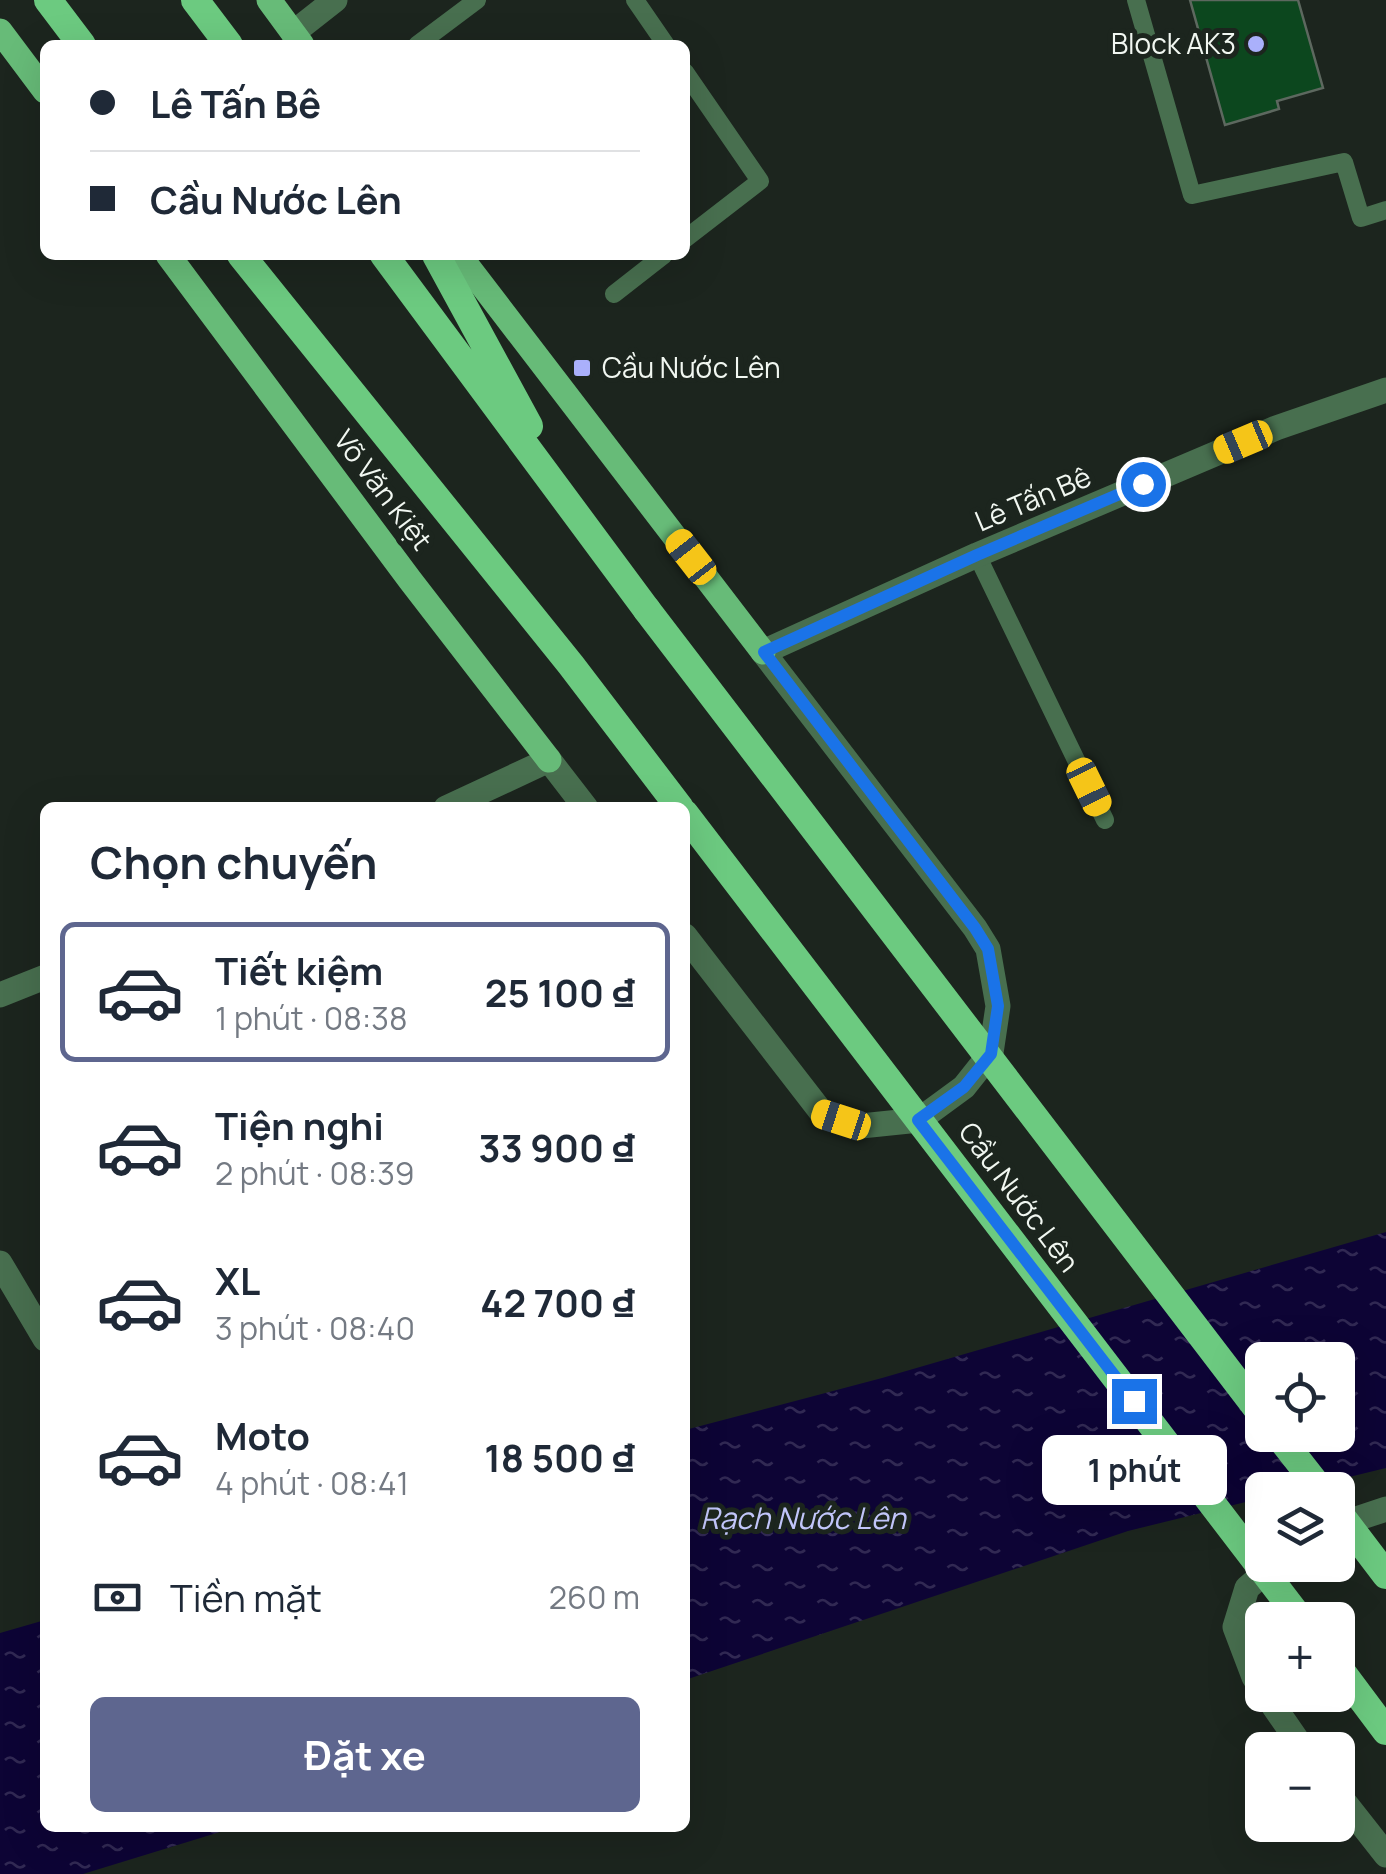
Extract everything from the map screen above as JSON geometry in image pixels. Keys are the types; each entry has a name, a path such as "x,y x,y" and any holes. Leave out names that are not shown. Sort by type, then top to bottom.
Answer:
{"highway":[{"path":"48,0 78,40"},
{"path":"195,0 225,40"},
{"name":"Võ Văn Kiệt","path":"245,260 571,665 675,802"},
{"path":"388,260 647,610 1245,1393"},
{"path":"439,260 577,515"},
{"name":"Cầu Nước Lên","path":"690,821 1287,1602"},
{"path":"1291,1452 1306,1472"},
{"path":"1355,1534 1386,1575"},
{"path":"1355,1690 1386,1731"}],"main road":[{"path":"270,0 298,39"},
{"path":"0,31 40,84"},
{"name":"Võ Văn Kiệt","path":"172,260 549,760"},
{"path":"463,260 764,652"}],"street":[{"path":"298,39 327,2"},
{"name":"Lê Tấn Bê","path":"764,652 977,555 1276,428 1386,390"},
{"path":"690,942 822,1113 861,1126 918,1120 964,1087 991,1054 998,1006 988,949 764,652"},
{"path":"459,802 549,760 581,802"},
{"path":"0,995 40,979"},
{"path":"0,1263 40,1331"},
{"path":"1355,1519 1386,1509"},
{"path":"1245,1654 1235,1627 1247,1588 1254,1582"},
{"path":"1355,1816 1386,1855"}],"lane":[{"path":"424,40 477,0"},
{"path":"635,0 663,40"},
{"path":"1136,0 1192,195 1344,162 1360,218 1386,210"},
{"path":"690,79 760,181 690,235"},
{"path":"614,294 658,260"},
{"path":"977,555 1105,820"}],"water":[{"name":"Rạch Nước Lên","path":"1386,1232 1386,1468 1355,1476 1355,1472 1245,1472 1245,1502 1128,1531 690,1678 690,1429 882,1378"},
{"path":"40,1621 40,1832 220,1832 83,1874 0,1874 0,1633"}],"building":[{"name":"Block AK3","path":"1190,0 1298,0 1323,88 1277,101 1279,109 1225,125"}],"place":[{"name":"Block AK3","path":"1256,44"},
{"name":"Cầu Nước Lên","path":"582,368"}],"route":[{"path":"1134,1401 918,1120 964,1087 991,1054 998,1006 988,949 764,652 1143,484"}]}
